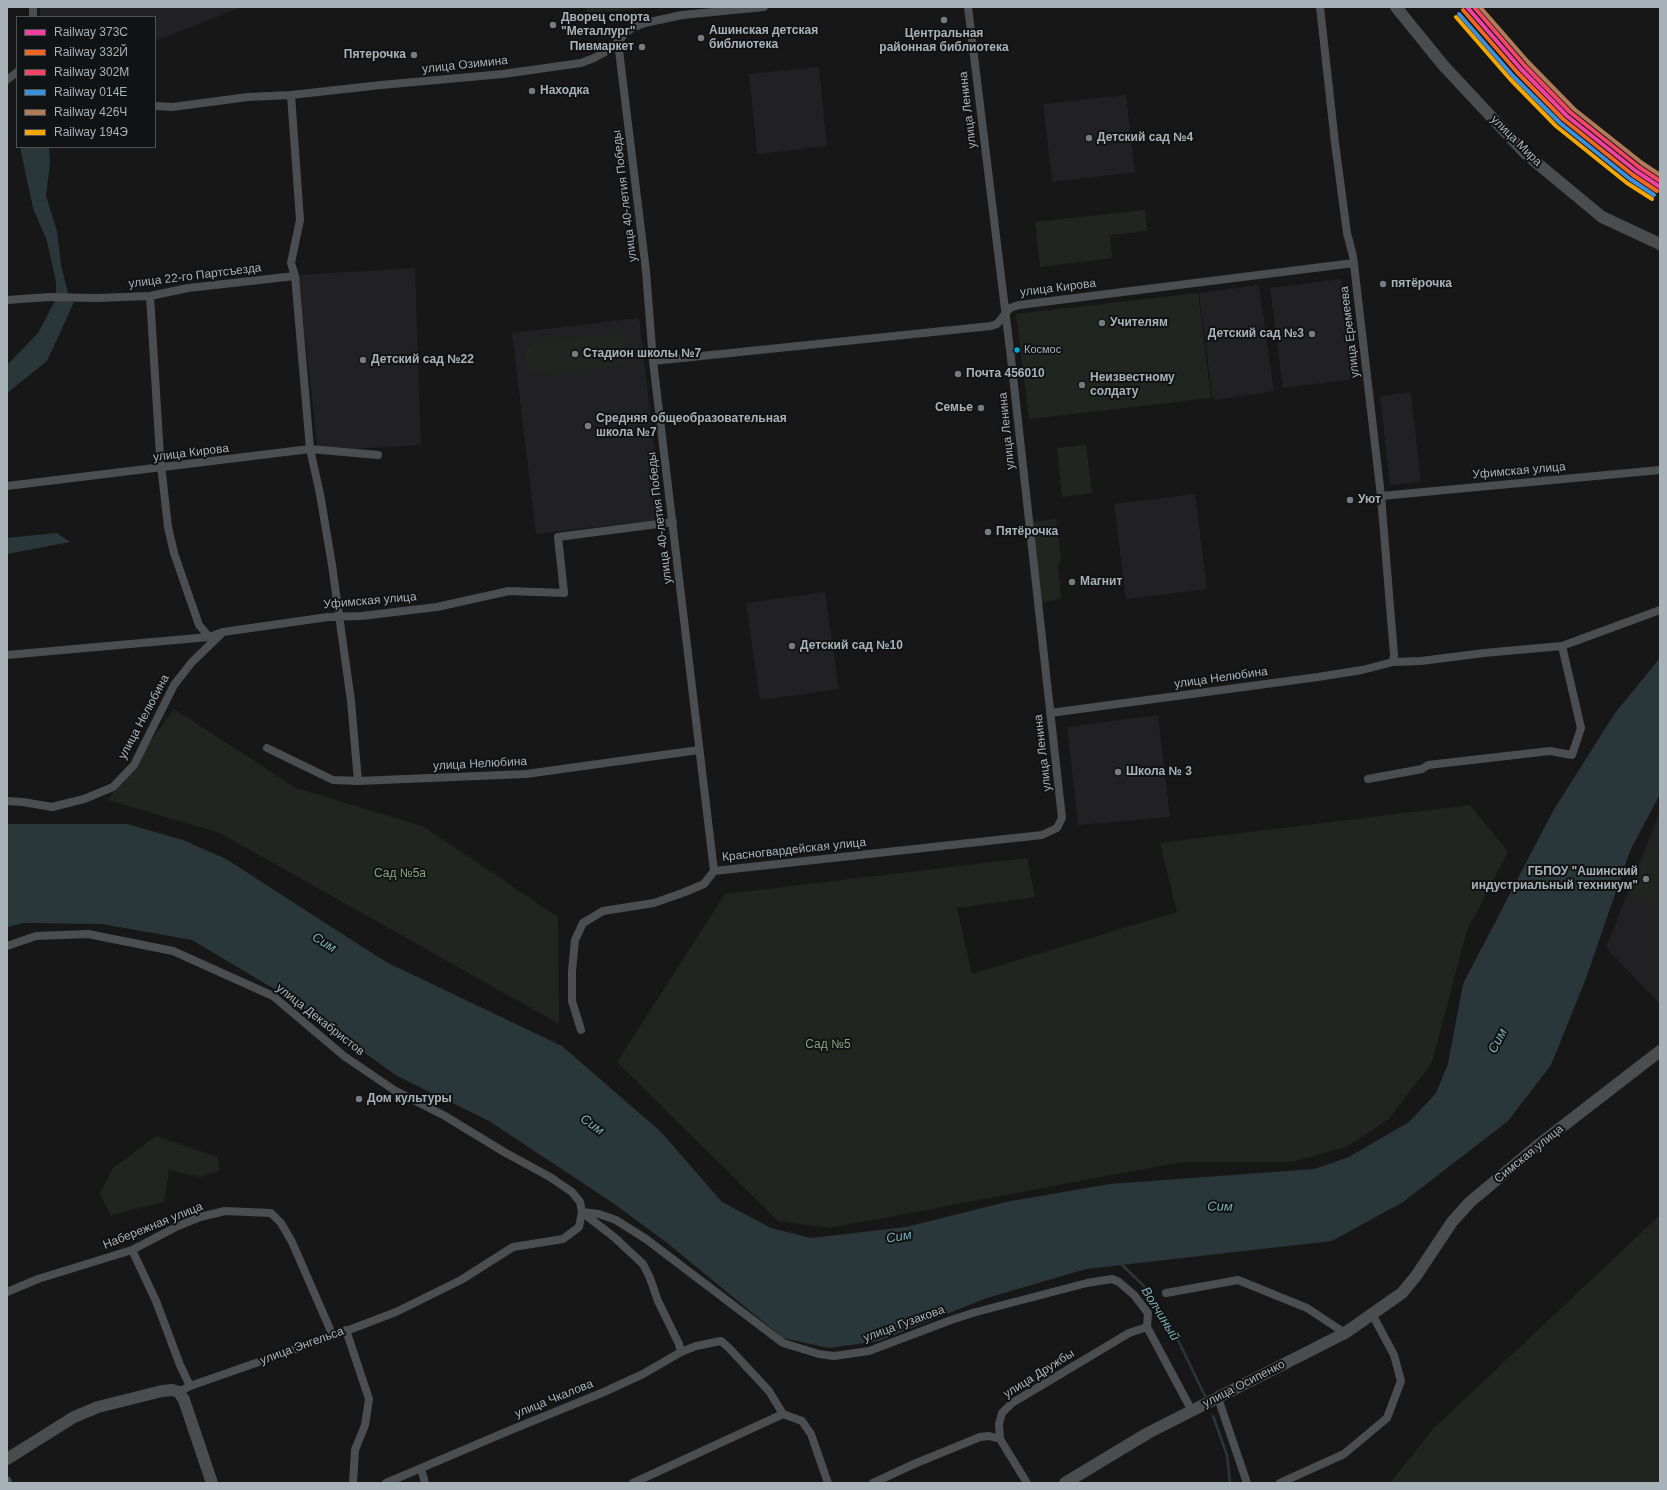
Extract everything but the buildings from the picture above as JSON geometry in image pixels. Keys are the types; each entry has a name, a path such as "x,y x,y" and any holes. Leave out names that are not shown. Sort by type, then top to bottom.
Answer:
{"main road":[{"name":"улица Мира","path":"1396,7 1443,65 1526,154 1602,217 1660,244"},
{"name":"Симская улица","path":"1416,1276 1452,1222 1470,1202 1537,1146 1660,1051"},
{"name":"улица Осипенко","path":"1065,1483 1148,1433 1344,1333 1402,1293 1416,1276"},
{"name":"улица Энгельса","path":"7,1458 74,1417 98,1407 162,1391 172,1390 179,1392"},
{"path":"179,1392 184,1400 212,1483"}],"street":[{"name":"улица Озимина","path":"156,106 172,107 248,97 291,95 511,73 581,63 594,58 618,42 625,33 634,27 653,20 682,15 764,7"},
{"name":"улица Ленина","path":"968,7 1005,313 1062,818 1057,828"},
{"name":"улица Еремеева","path":"1320,7 1335,144 1347,233 1354,263 1381,496 1394,658"},
{"name":"улица 40-летия Победы","path":"618,42 646,271 653,361 714,871"},
{"path":"7,80 16,73"},
{"path":"291,95 300,220 291,263 295,276 310,450 326,529 339,616 351,701 358,781"},
{"name":"улица Кирова","path":"653,361 990,326 997,324 1010,308 1018,305 1354,263"},
{"name":"улица 22-го Партсъезда","path":"7,300 50,297 96,298 150,296 188,288 295,276"},
{"path":"150,296 162,483 168,527 174,553 199,625 209,637"},
{"name":"улица Кирова","path":"7,486 310,450 378,455"},
{"name":"Уфимская улица","path":"1381,496 1660,470"},
{"name":"Уфимская улица","path":"7,654 54,652 100,645 209,637 223,632 339,616 361,616 437,607 509,591 564,593 558,537 673,522"},
{"name":"улица Нелюбина","path":"1050,713 1362,670 1394,658 1421,661 1484,653 1562,646 1660,610"},
{"name":"улица Нелюбина","path":"7,801 52,807 84,799 113,787 134,765 174,684 192,662 223,632"},
{"path":"1368,779 1422,769 1428,765 1436,764 1550,751 1572,755 1581,728 1562,646"},
{"name":"улица Нелюбина","path":"267,748 333,780 358,781 526,774 699,750"},
{"name":"Красногвардейская улица","path":"582,1030 572,1001 572,971 575,940 583,923 603,911 654,903 685,892 704,884 714,871 1042,835 1057,828"},
{"name":"улица Декабристов","path":"7,946 36,936 88,934 121,939 173,951 273,996 344,1056 394,1090 445,1116 572,1192 580,1202 582,1212"},
{"name":"Набережная улица","path":"7,1292 38,1279 132,1250 178,1226 200,1217 225,1212 271,1213 281,1223 292,1242 333,1336"},
{"path":"582,1212 614,1237 643,1264 650,1278 658,1301 679,1344 681,1352"},
{"name":"улица Гузакова","path":"582,1212 598,1214 616,1220 646,1239 783,1343 819,1354 834,1356 869,1351 976,1312 1087,1283 1112,1279 1119,1282 1134,1295 1148,1313 1147,1327 1192,1411"},
{"name":"улица Энгельса","path":"179,1392 190,1386 333,1336 396,1312 462,1280 514,1247 564,1240 579,1228 582,1212"},
{"path":"132,1250 156,1301 180,1365 190,1386"},
{"path":"1166,1293 1238,1280 1307,1308 1344,1333"},
{"path":"1280,1483 1344,1454 1387,1418 1401,1381 1394,1355 1372,1314"},
{"name":"улица Дружбы","path":"1000,1438 999,1424 1002,1413 1012,1403 1129,1333 1147,1327"},
{"path":"346,1330 369,1400 365,1425 354,1450 353,1483"},
{"name":"улица Чкалова","path":"386,1483 512,1429 604,1392 643,1374 681,1352 696,1346 721,1341 769,1391 783,1414"},
{"path":"1218,1398 1247,1483"},
{"path":"635,1482 783,1414 802,1421 811,1434 828,1483"},
{"path":"873,1483 914,1464 980,1437 989,1436 1000,1438 1027,1483"},
{"path":"421,1468 425,1483"}],"shaded area":[{"path":"40,7 242,7 156,41 156,16 40,16"},
{"path":"819,67 827,146 757,154 749,74"},
{"name":"Детский сад №4","path":"1126,95 1135,172 1052,182 1043,104"},
{"name":"Детский сад №22","path":"415,268 421,445 318,451 298,275"},
{"name":"Детский сад №3","path":"1341,279 1354,379 1283,388 1270,288"},
{"path":"1259,285 1274,391 1213,400 1199,293"},
{"name":"Средняя общеобразовательная школа №7","path":"639,318 663,519 536,534 512,333"},
{"path":"1411,392 1421,482 1390,485 1380,396"},
{"path":"1195,494 1207,589 1126,599 1114,504"},
{"name":"Детский сад №10","path":"825,592 839,689 760,700 746,603"},
{"name":"Школа № 3","path":"1158,715 1170,817 1078,825 1067,727"},
{"name":"ГБПОУ \"Ашинский индустриальный техникум\"","path":"1660,811 1660,1004 1606,948"}],"green space":[{"path":"586,7 639,7 638,9 587,13"},
{"path":"1145,210 1147,231 1110,235 1112,258 1040,267 1035,222"},
{"path":"1198,293 1211,398 1029,419 1016,314"},
{"name":"Стадион школы №7","path":"617,333 625,341 626,348 624,362 620,366 537,375 530,370 525,359 525,353 528,348 536,341"},
{"path":"1086,445 1092,493 1062,497 1057,448"},
{"path":"1056,519 1061,560 1058,566 1061,599 1042,602 1033,522"},
{"name":"Сад №5а","path":"174,709 296,788 422,826 558,917 559,1024 220,833 108,800"},
{"name":"Сад №5","path":"1470,805 1508,852 1467,930 1432,1062 1389,1119 1346,1147 1291,1162 1181,1162 830,1228 778,1221 617,1062 725,894 1027,858 1035,897 957,908 972,974 1177,912 1160,843"},
{"path":"1650,846 1660,850 1660,907 1630,895"},
{"path":"156,1136 218,1157 219,1171 200,1177 169,1170 164,1202 111,1215 100,1194 112,1169"},
{"path":"1660,1215 1660,1483 1390,1483 1434,1428"}],"water":[{"path":"20,148 49,148 50,163 46,196 57,231 61,265 70,301 74,302 47,361 7,393 7,365 38,333 56,299 56,282 47,241 33,208"},
{"path":"57,533 70,542 7,554 7,538"},
{"name":"Сим","path":"1660,658 1660,794 1630,851 1585,981 1551,1065 1508,1121 1403,1202 1332,1241 1086,1269 987,1298 879,1341 829,1348 783,1338 666,1242 613,1203 489,1121 397,1076 281,993 192,940 102,924 24,923 7,927 7,824 127,824 183,840 226,859 386,962 562,1046 661,1132 722,1202 771,1228 811,1238 906,1227 1006,1202 1110,1184 1314,1169 1349,1157 1409,1122 1436,1093 1448,1064 1463,984 1553,811 1615,713"}],"waterway":[{"name":"Волчиный","path":"1120,1263 1147,1289 1178,1340 1205,1396"},
{"name":"Волчиный","path":"1213,1416 1227,1455 1230,1483"}],"rail line":[{"name":"373C","path":"1467,7 1521,69 1567,116 1636,171 1660,187"},
{"name":"302М","path":"1474,7 1525,66 1570,112 1639,167 1660,181"},
{"name":"426Ч","path":"1480,7 1528,62 1574,109 1642,163 1660,175"},
{"name":"332Й","path":"1463,10 1517,72 1563,119 1633,175 1657,191"},
{"name":"014Е","path":"1459,14 1513,76 1560,123 1630,179 1654,195"},
{"name":"194Э","path":"1456,17 1510,79 1556,126 1627,183 1652,199"}],"place":[{"name":"Центральная районная библиотека","path":"944,20"},
{"name":"Дворец спорта \"Металлург\"","path":"553,25"},
{"name":"Ашинская детская библиотека","path":"701,38"},
{"name":"Пивмаркет","path":"642,47"},
{"name":"Пятерочка","path":"414,55"},
{"name":"Находка","path":"532,91"},
{"name":"Детский сад №4","path":"1089,138"},
{"name":"пятёрочка","path":"1383,284"},
{"name":"Учителям","path":"1102,323"},
{"name":"Детский сад №3","path":"1312,334"},
{"name":"Космос","path":"1017,350"},
{"name":"Стадион школы №7","path":"575,354"},
{"name":"Детский сад №22","path":"363,360"},
{"name":"Почта 456010","path":"958,374"},
{"name":"Неизвестному солдату","path":"1082,385"},
{"name":"Семье","path":"981,408"},
{"name":"Средняя общеобразовательная школа №7","path":"588,426"},
{"name":"Уют","path":"1350,500"},
{"name":"Пятёрочка","path":"988,532"},
{"name":"Магнит","path":"1072,582"},
{"name":"Детский сад №10","path":"792,646"},
{"name":"Школа № 3","path":"1118,772"},
{"name":"ГБПОУ \"Ашинский индустриальный техникум\"","path":"1646,879"},
{"name":"Дом культуры","path":"359,1099"}]}
